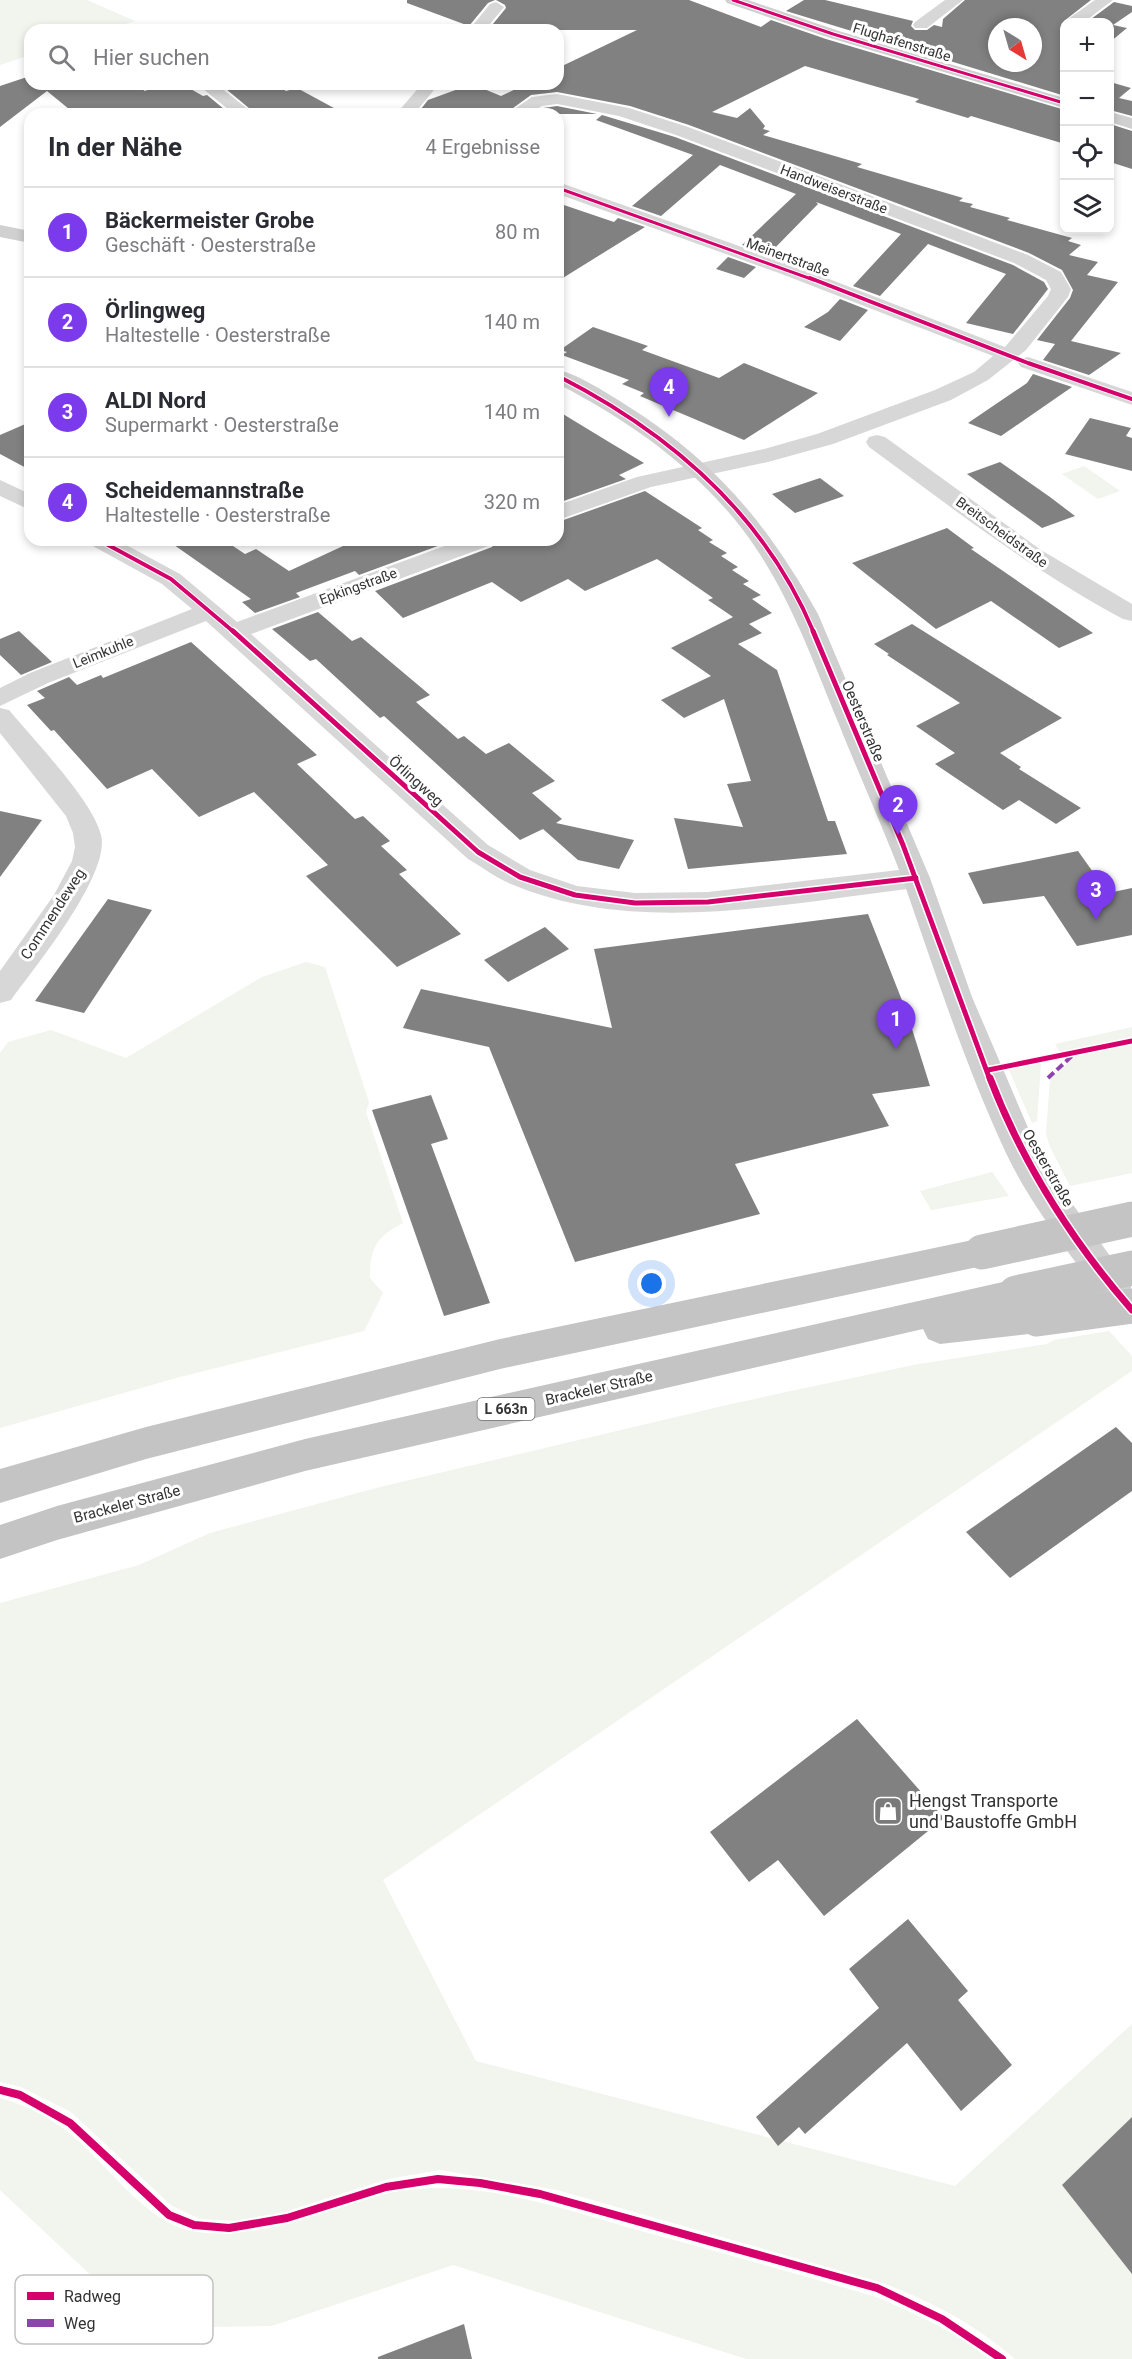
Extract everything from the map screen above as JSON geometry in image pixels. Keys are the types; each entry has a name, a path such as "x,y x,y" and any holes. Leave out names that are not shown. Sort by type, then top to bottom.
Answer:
{"highway":[{"path":"0,1486 146,1443 500,1354 1132,1219"},
{"name":"Brackeler Straße","path":"0,1542 57,1523 304,1455 789,1344 1027,1306 1132,1268"},
{"path":"1027,1306 1132,1308"}],"street":[{"name":"Flughafenstraße","path":"733,0 832,34 1060,102"},
{"path":"921,25 955,0"},
{"path":"1080,18 1105,0"},
{"path":"920,5 941,10"},
{"path":"482,24 496,7"},
{"path":"213,90 238,108"},
{"path":"410,108 426,90"},
{"name":"Handweiserstraße","path":"526,108 538,101 557,99 623,112 682,131 1035,265 1054,276 1061,289 1058,297 1019,346 1018,359"},
{"path":"1114,118 1132,124"},
{"name":"Meinertstraße","path":"564,190 786,269 1018,359 1132,399"},
{"path":"0,231 24,236"},
{"path":"564,511 645,482 804,446 884,419 943,395 1018,359"},
{"name":"Oesterstraße","path":"564,379 645,427 675,449 743,514 797,598 916,878 957,997 1023,1154 1046,1193 1108,1284 1132,1308"},
{"name":"Breitscheidstraße","path":"877,442 1040,560 1096,595 1132,614"},
{"path":"0,487 24,500"},
{"name":"Örlingweg","path":"110,546 171,579 234,632 478,852 520,877 575,895 635,903 708,902 916,878"},
{"name":"Epkingstraße","path":"234,632 467,546"},
{"name":"Leimkuhle","path":"0,698 39,678 208,610"},
{"name":"Commendeweg","path":"0,716 78,812 87,829 89,848 84,869 72,889 0,992"}],"shaded area":[{"path":"0,0 87,0 135,21 126,24 24,24 24,57 0,65"},
{"path":"1084,466 1120,491 1098,499 1062,474"},
{"path":"306,962 325,967 369,1102 366,1112 403,1223 386,1233 373,1251 370,1278 383,1293 364,1331 180,1377 0,1428 0,1053 8,1042 51,1030 126,1058 262,977"},
{"path":"1132,1027 1132,1037 1072,1051 1059,1051 1055,1044"},
{"path":"1132,1043 1132,1173 1070,1186 1050,1147 1046,1134 1050,1079 1075,1056"},
{"path":"1041,1063 1037,1121 1032,1123 1009,1070"},
{"path":"992,1172 1009,1196 931,1210 920,1191"},
{"path":"1109,1331 1132,1356 1132,1371 383,1880 476,2061 955,2186 1132,2024 1132,2117 1062,2185 1132,2274 1132,2359 1015,2359 968,2324 919,2298 883,2283 557,2190 440,2170 388,2179 284,2212 235,2221 200,2219 172,2206 71,2112 21,2087 0,2082 0,1603 139,1565 210,1533 380,1487 731,1404 913,1365 1047,1344 1054,1340"},
{"path":"0,2098 25,2107 57,2124 78,2141 140,2202 174,2225 192,2231 223,2233 253,2231 372,2197 402,2191 433,2188 459,2189 512,2196 879,2298 950,2332 989,2359 746,2359 453,2265 272,2326 213,2327 213,2275 91,2275 0,2190"}],"building":[{"path":"407,0 495,0 488,3 471,24 464,24 407,3"},
{"path":"496,0 689,0 761,27 771,20 826,39 1060,109 1060,143 971,116 968,118 915,102 919,99 805,66 712,112 737,118 750,108 765,126 763,129 770,131 763,135 862,164 857,167 963,198 959,201 973,204 970,207 1072,238 1068,241 1081,245 1069,255 1098,262 1087,275 1118,282 1071,341 1121,353 1089,375 1043,360 1055,344 1037,340 1070,298 1073,290 1062,270 1029,253 689,125 630,106 557,92 531,95 513,108 422,108 428,100 456,90 486,90 501,96 514,90 564,90 564,65 637,30 564,30 564,24 493,24 506,8"},
{"path":"804,0 825,0 913,21 911,26 915,30 927,30 934,25 942,27 943,19 965,0 1091,0 1068,18 1060,18 1060,94 786,11"},
{"path":"1114,2 1132,6 1132,12 1114,24 1114,18 1092,18"},
{"path":"1114,25 1127,28 1114,39"},
{"path":"24,78 24,90 192,90 203,96 207,95 223,108 68,108 47,91 0,127 0,86"},
{"path":"1114,83 1131,88 1119,98 1132,101 1132,116 1114,111"},
{"path":"227,90 301,90 334,108 249,108"},
{"path":"557,106 597,114 564,114 564,108 543,108"},
{"path":"602,115 675,137 1013,265 1044,282 1048,289 1013,334 966,323 1006,274 928,244 880,296 853,286 901,234 816,202 818,204 769,254 742,245 796,194 720,165 661,216 632,206 693,155 596,120"},
{"path":"1114,125 1132,131 1132,169 1114,163"},
{"path":"564,205 614,222 618,218 645,227 564,277"},
{"path":"728,257 756,267 744,278 716,269"},
{"path":"840,299 868,310 840,341 804,327 828,312"},
{"path":"593,327 648,346 642,350 719,378 744,363 818,393 744,440 640,396 644,393 622,384 629,380 564,356 567,352 564,351 564,347"},
{"path":"1033,374 1072,387 1001,436 968,423 1027,383"},
{"path":"564,415 644,463 619,475 626,479 564,501"},
{"path":"1090,418 1131,428 1126,436 1132,438 1132,471 1065,454"},
{"path":"24,425 24,467 0,454 0,435"},
{"path":"1000,462 1075,516 1042,528 967,474"},
{"path":"820,478 844,496 795,513 772,494"},
{"path":"645,491 702,528 698,530 713,540 709,542 727,553 721,556 738,567 732,570 749,581 743,584 761,595 752,599 772,613 749,624 762,633 738,644 777,670 828,821 835,821 847,854 688,869 674,818 743,827 727,784 751,781 724,699 684,718 661,700 711,676 671,648 733,617 708,600 713,598 657,559 585,591 568,579 521,602 492,582 403,618 375,591 493,546 564,546 564,520"},
{"path":"947,528 974,548 971,549 1093,633 1059,648 991,601 936,629 852,563"},
{"path":"176,546 233,546 245,554 256,549 289,571 343,546 438,546 359,575 355,571 296,593 300,597 255,613 242,602 251,599"},
{"path":"318,612 352,641 361,637 430,695 416,702 458,739 464,736 486,754 509,743 555,781 532,793 562,819 556,823 634,840 619,869 578,860 543,829 520,840 384,716 380,718 316,659 310,661 272,629"},
{"path":"912,624 1062,718 1000,753 1021,767 1019,769 1081,808 1056,824 1019,800 1003,810 935,764 955,753 916,726 960,703 874,644"},
{"path":"19,631 52,662 21,675 0,655 0,639"},
{"path":"191,642 317,755 297,764 355,819 363,816 390,841 381,846 407,870 399,874 461,934 397,967 306,876 328,865 254,792 199,817 152,769 107,789 54,730 51,731 27,705 45,698 37,691 69,677 77,685 101,675 103,678"},
{"path":"0,811 42,820 0,877"},
{"path":"1078,851 1108,893 1132,888 1132,935 1077,946 1044,896 983,904 968,873"},
{"path":"108,899 152,910 84,1013 35,1001"},
{"path":"868,914 907,1013 930,1086 872,1094 889,1126 735,1164 760,1214 575,1262 489,1047 403,1028 421,989 612,1028 594,949"},
{"path":"545,927 569,949 508,982 484,960"},
{"path":"431,1095 448,1139 431,1144 490,1303 444,1316 372,1110"},
{"path":"1116,1427 1132,1443 1132,1491 1010,1578 966,1532"},
{"path":"857,1719 944,1818 824,1916 778,1860 749,1882 710,1832"},
{"path":"908,1919 968,1991 958,2000 1012,2065 961,2111 907,2043 805,2134 799,2127 778,2146 756,2117 879,2008 849,1969"},
{"path":"1132,2117 1132,2274 1062,2185"},
{"path":"464,2324 472,2359 378,2359 378,2357"}],"marked path":[{"path":"1048,1078 1074,1054"}],"cycle path":[{"path":"733,0 833,34 1060,102"},
{"path":"564,190 786,269 1028,363 1132,399"},
{"path":"564,379 633,419 679,453 722,492 741,513 776,562 806,614 890,812 979,1052 1023,1154 1045,1194 1072,1235 1132,1310"},
{"path":"110,546 171,579 234,632 478,852 520,877 575,895 635,903 708,902 916,878"},
{"path":"988,1070 1132,1041"},
{"path":"0,2090 20,2095 70,2123 169,2215 194,2225 229,2228 287,2218 386,2187 438,2179 480,2183 540,2194 877,2288 942,2319 1002,2359"}],"place":[{"name":"Scheidemannstraße","path":"669,417"},
{"name":"Örlingweg","path":"898,835"},
{"name":"ALDI Nord","path":"1096,920"},
{"name":"Bäckermeister Grobe","path":"896,1049"},
{"name":"Hengst Transporte und Baustoffe GmbH","path":"888,1811"}]}
